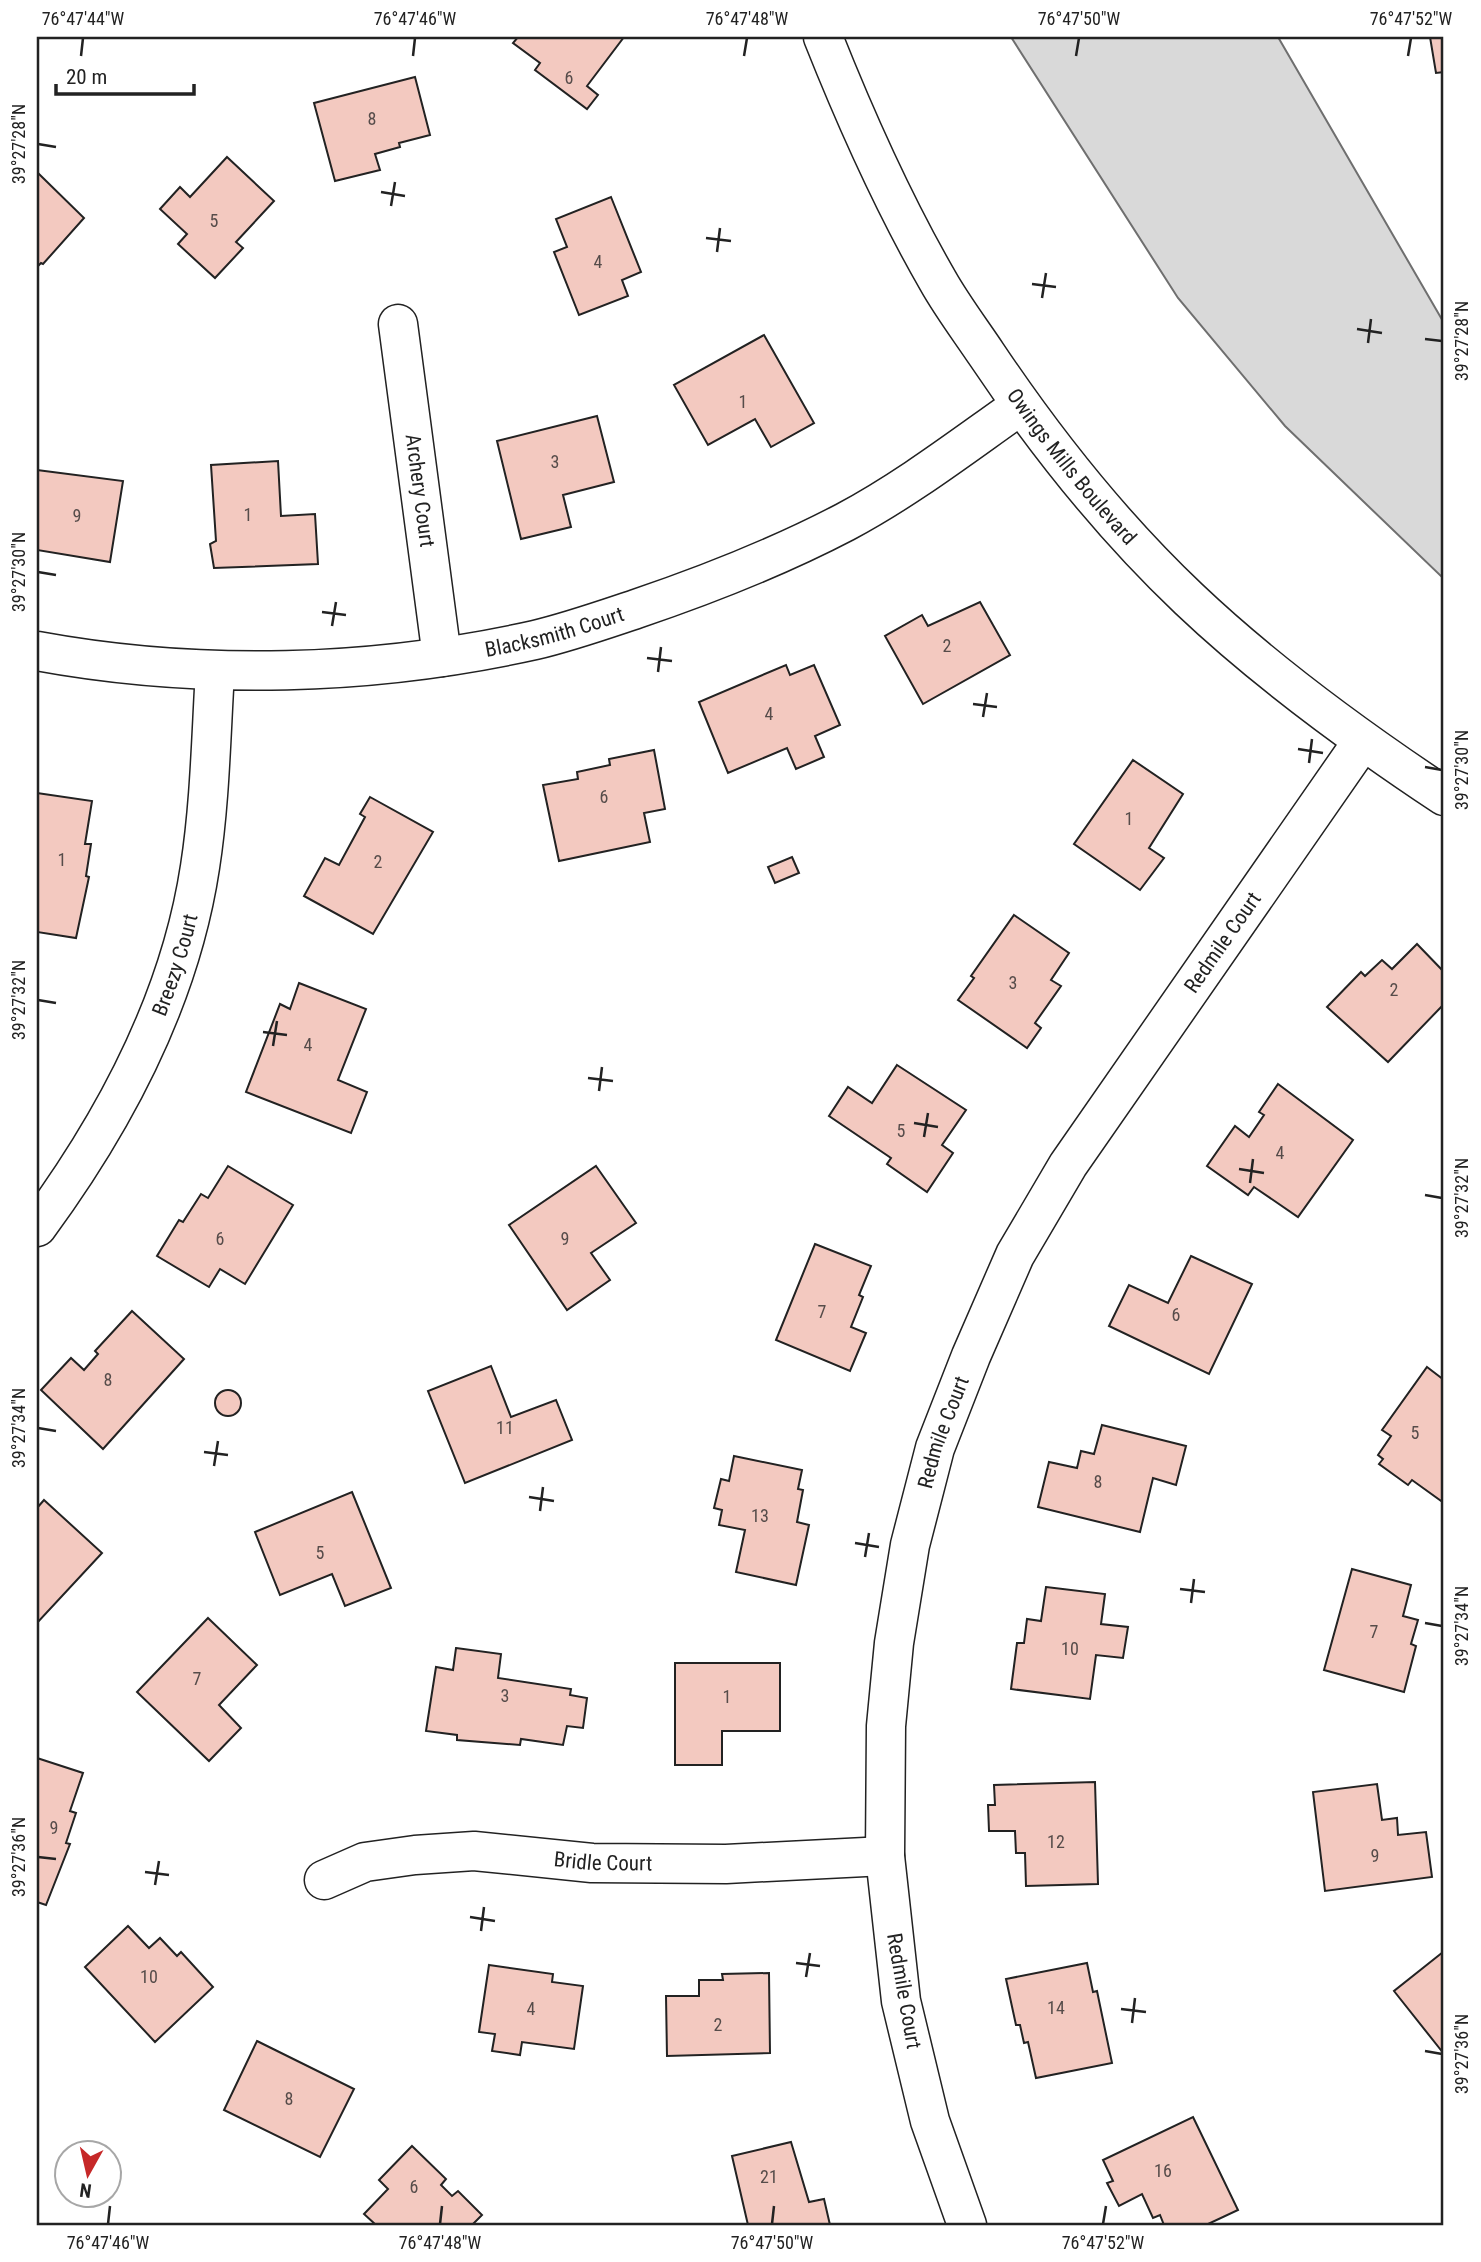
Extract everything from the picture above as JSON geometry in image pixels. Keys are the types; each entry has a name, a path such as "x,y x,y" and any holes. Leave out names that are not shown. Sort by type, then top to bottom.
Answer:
{"street":[{"name":"Owings Mills Boulevard","path":"823,37 884,175 938,282 1020,405 1102,508 1189,599 1257,658 1362,742 1444,796"},
{"name":"Archery Court","path":"398,324 442,657"},
{"name":"Blacksmith Court","path":"37,651 124,664 215,671 330,668 442,657 537,640 694,589 790,549 847,521 910,482 1020,405"},
{"name":"Breezy Court","path":"37,1227 89,1152 129,1082 162,1005 186,934 200,869 208,796 215,671"},
{"name":"Redmile Court","path":"967,2225 930,2121 901,2001 885,1856 886,1726 894,1643 910,1545 935,1448 1015,1255 1068,1165 1362,742"},
{"name":"Bridle Court","path":"324,1881 365,1862 415,1855 474,1852 606,1864 726,1864 885,1856"}],"shaded area":[{"path":"1011,37 1278,37 1444,323 1444,579 1285,426 1178,298"}],"building":[{"path":"518,37 624,37 587,86 598,95 587,109 535,70 540,63 513,43"},
{"path":"1430,37 1444,37 1444,72 1436,73"},
{"path":"415,77 430,135 399,143 400,147 375,154 380,170 335,181 314,103"},
{"path":"227,157 274,201 236,242 243,248 215,278 178,244 187,234 160,209 180,187 190,197"},
{"path":"39,174 84,218 43,264 37,267 37,176"},
{"path":"611,197 641,272 622,280 628,296 579,315 554,252 567,247 556,219"},
{"path":"764,335 814,423 771,447 755,419 708,445 674,385"},
{"path":"597,416 614,482 563,495 571,527 521,539 497,441"},
{"path":"278,461 281,516 315,514 318,564 214,568 210,544 216,541 211,465"},
{"path":"37,470 123,481 110,562 37,550"},
{"path":"980,602 1010,655 923,704 885,636 922,615 928,626"},
{"path":"786,665 790,675 814,665 840,725 815,736 824,757 796,769 787,748 728,773 699,702"},
{"path":"654,750 665,809 644,813 650,842 559,861 543,785 578,779 577,772 610,765 609,759"},
{"path":"1133,760 1183,794 1149,848 1164,858 1140,890 1074,844"},
{"path":"37,793 92,801 85,844 91,844 86,876 89,877 76,938 37,932"},
{"path":"370,797 433,832 373,934 304,896 325,858 339,865 365,817 360,814"},
{"path":"792,857 799,873 775,883 768,867"},
{"path":"1014,915 1069,953 1051,980 1061,986 1035,1023 1041,1028 1027,1048 958,1000 974,978 971,976"},
{"path":"1417,944 1444,972 1444,1004 1388,1062 1327,1007 1361,972 1365,976 1382,960 1392,969"},
{"path":"299,983 366,1009 338,1080 367,1092 351,1133 246,1092 280,1004 290,1009"},
{"path":"897,1065 966,1110 942,1145 953,1153 927,1192 887,1164 891,1158 829,1116 848,1087 872,1103"},
{"path":"1278,1084 1353,1140 1298,1217 1254,1187 1248,1195 1207,1166 1235,1126 1249,1137 1264,1115 1259,1112"},
{"path":"228,1166 293,1205 245,1284 220,1269 209,1287 157,1256 179,1220 183,1222 201,1194 208,1198"},
{"path":"596,1166 636,1223 591,1253 610,1280 567,1310 509,1225"},
{"path":"815,1244 871,1266 859,1295 863,1297 851,1327 866,1333 850,1371 776,1340"},
{"path":"1191,1256 1252,1284 1209,1374 1109,1326 1129,1285 1168,1303"},
{"path":"132,1311 184,1359 103,1449 41,1390 71,1358 84,1370 98,1354 95,1351"},
{"path":"491,1366 511,1417 556,1400 572,1440 465,1483 428,1391"},
{"path":"1427,1367 1444,1380 1444,1503 1412,1480 1408,1485 1379,1464 1383,1459 1378,1455 1391,1436 1382,1430"},
{"path":"228,1390 237,1394 241,1403 237,1412 228,1416 219,1412 215,1403 219,1394"},
{"path":"1102,1425 1186,1446 1176,1485 1153,1478 1140,1532 1038,1507 1049,1462 1077,1468 1081,1451 1094,1454"},
{"path":"734,1456 802,1470 798,1489 803,1490 797,1522 809,1525 796,1585 736,1572 745,1530 719,1525 722,1510 714,1508 721,1479 729,1481"},
{"path":"352,1492 391,1588 345,1606 332,1574 280,1595 255,1532"},
{"path":"44,1500 102,1553 37,1623 37,1508"},
{"path":"1352,1569 1411,1585 1403,1616 1418,1620 1411,1644 1416,1646 1404,1692 1324,1670"},
{"path":"1046,1587 1105,1594 1101,1624 1128,1627 1123,1658 1096,1655 1090,1699 1011,1689 1017,1643 1024,1643 1027,1619 1041,1621"},
{"path":"208,1618 257,1665 219,1705 241,1728 209,1761 137,1692"},
{"path":"456,1648 501,1654 498,1678 571,1689 570,1695 587,1698 583,1728 567,1726 563,1745 521,1739 520,1745 457,1740 457,1735 426,1731 436,1667 453,1670"},
{"path":"675,1663 780,1663 780,1731 722,1731 722,1765 675,1765"},
{"path":"37,1758 83,1773 70,1811 76,1813 66,1843 70,1844 46,1905 37,1902"},
{"path":"1095,1782 1098,1884 1026,1886 1025,1853 1016,1853 1015,1831 989,1831 988,1805 995,1805 994,1785"},
{"path":"1377,1784 1382,1820 1397,1818 1398,1835 1426,1832 1432,1877 1325,1891 1313,1792"},
{"path":"128,1926 149,1948 160,1938 177,1956 181,1952 213,1987 155,2042 85,1967"},
{"path":"1443,1952 1444,1954 1444,2054 1394,1991"},
{"path":"1087,1963 1093,1992 1097,1991 1112,2063 1036,2078 1028,2042 1024,2043 1020,2025 1016,2025 1006,1979"},
{"path":"489,1965 553,1974 552,1982 583,1986 574,2049 522,2042 520,2055 492,2051 495,2034 479,2032"},
{"path":"769,1973 770,2053 667,2056 666,1996 699,1996 699,1980 723,1980 722,1974"},
{"path":"257,2041 354,2089 320,2157 224,2110"},
{"path":"1193,2117 1238,2210 1206,2225 1164,2225 1160,2215 1153,2218 1142,2194 1119,2206 1107,2183 1113,2181 1103,2160"},
{"path":"791,2142 809,2202 824,2199 830,2225 748,2225 732,2156"},
{"path":"412,2146 446,2179 441,2185 452,2196 458,2191 482,2215 472,2225 376,2225 364,2214 388,2189 379,2180"}]}
